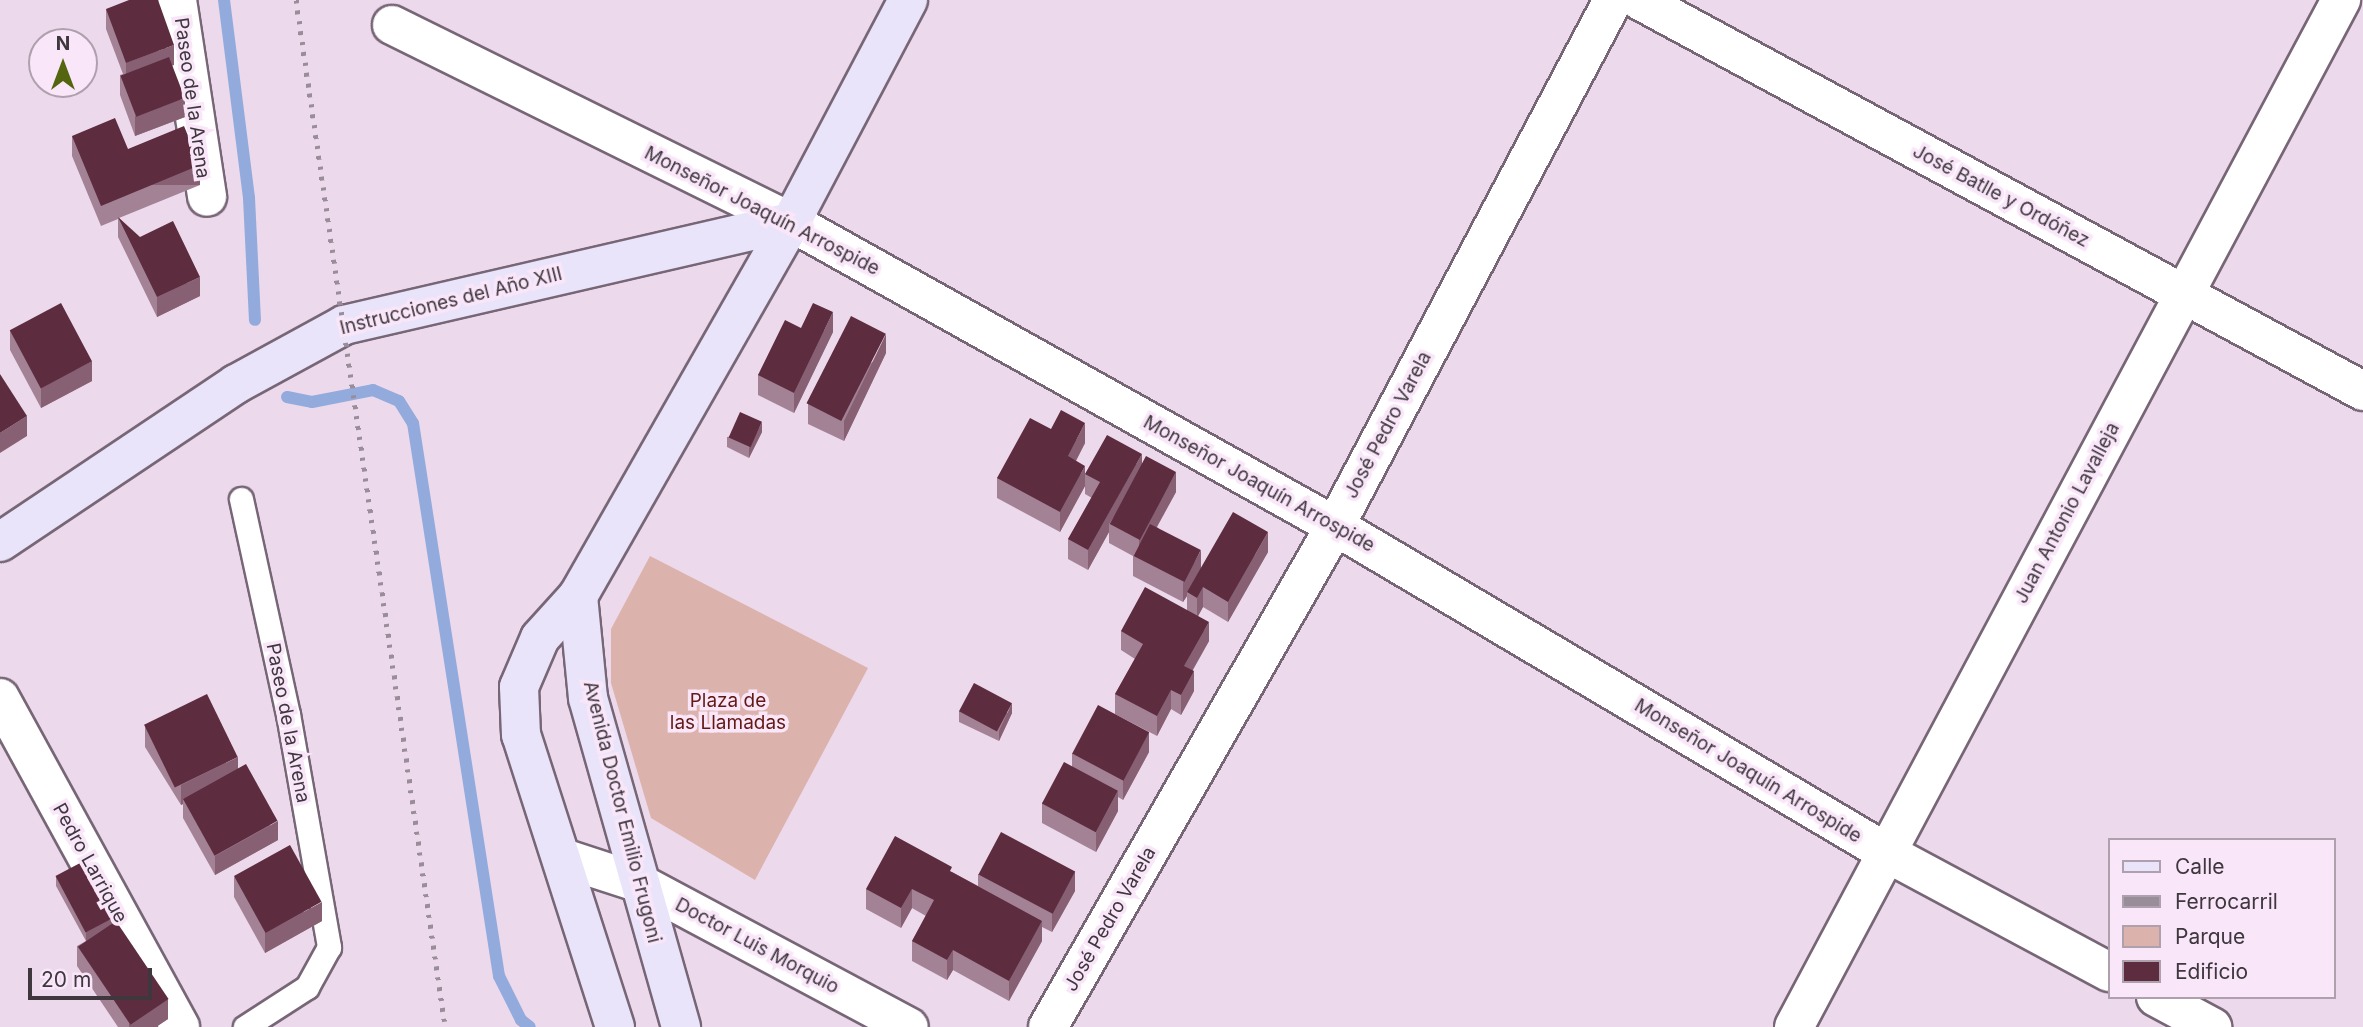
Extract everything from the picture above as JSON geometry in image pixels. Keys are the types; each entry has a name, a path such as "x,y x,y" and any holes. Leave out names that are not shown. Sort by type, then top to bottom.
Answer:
{"street":[{"name":"Paseo de la Arena","path":"177,0 206,197"},
{"path":"615,1027 563,858 521,736 519,687 540,638 578,596 791,222 908,0"},
{"name":"José Pedro Varela","path":"1048,1027 1335,526 1613,0"},
{"name":"José Batlle y Ordóñez","path":"1639,0 2363,391"},
{"name":"Juan Antonio Lavalleja","path":"1794,1027 2341,0"},
{"name":"Monseñor Joaquín Arrospide","path":"393,25 791,222 1335,526 1887,853 2108,971"},
{"name":"Instrucciones del Año XIII","path":"0,542 236,384 344,325 791,222"},
{"name":"Avenida Doctor Emilio Frugoni","path":"578,596 588,698 636,882 681,1027"},
{"name":"Pedro Larrique","path":"0,698 180,1027"},
{"name":"Doctor Luis Morquio","path":"563,858 636,882 909,1027"},
{"path":"2160,999 2212,1027"}],"lane":[{"name":"Paseo de la Arena","path":"241,499 288,713 329,947 307,987 246,1027"}],"green space":[{"name":"Plaza de las Llamadas","path":"650,556 868,668 755,880 651,818 611,683 611,629"}],"building":[{"path":"129,0 158,0 174,45 126,63 106,9"},
{"path":"169,57 185,98 136,117 120,76"},
{"path":"115,118 128,149 184,126 200,165 101,206 72,136"},
{"path":"118,217 140,237 173,221 200,277 157,297"},
{"path":"61,303 92,361 41,389 10,330"},
{"path":"813,303 833,312 794,393 758,375 785,320 801,328"},
{"path":"851,316 886,334 841,421 807,403"},
{"path":"0,374 27,416 0,433"},
{"path":"1061,410 1085,423 1068,456 1085,466 1060,512 997,478 1030,418 1051,429"},
{"path":"740,412 762,422 751,447 729,438"},
{"path":"1107,435 1142,454 1088,550 1068,539 1100,482 1085,474"},
{"path":"1146,456 1176,472 1140,540 1110,524"},
{"path":"1233,512 1268,532 1228,602 1203,587 1197,598 1187,592"},
{"path":"1150,524 1201,550 1184,582 1134,556"},
{"path":"1145,587 1209,622 1184,666 1194,671 1181,695 1171,690 1157,716 1115,694 1143,644 1121,631"},
{"path":"974,683 1012,703 997,731 959,711"},
{"path":"207,694 238,757 175,788 144,725"},
{"path":"1098,705 1149,732 1123,781 1072,754"},
{"path":"1064,762 1118,791 1096,832 1042,803"},
{"path":"246,764 278,821 215,856 183,799"},
{"path":"1001,832 1075,871 1053,914 978,874"},
{"path":"895,836 952,867 950,871 1042,921 1009,981 953,950 947,960 912,941 934,900 912,889 901,908 866,889"},
{"path":"290,845 322,902 266,933 234,876"},
{"path":"82,862 112,919 86,933 56,876"},
{"path":"116,921 169,999 130,1025 78,947"}],"waterway":[{"path":"224,0 249,198 255,320"},
{"path":"287,397 312,402 373,390 399,401 413,423 499,976 521,1020 530,1027"}],"railway":[{"path":"296,0 445,1027"}]}
